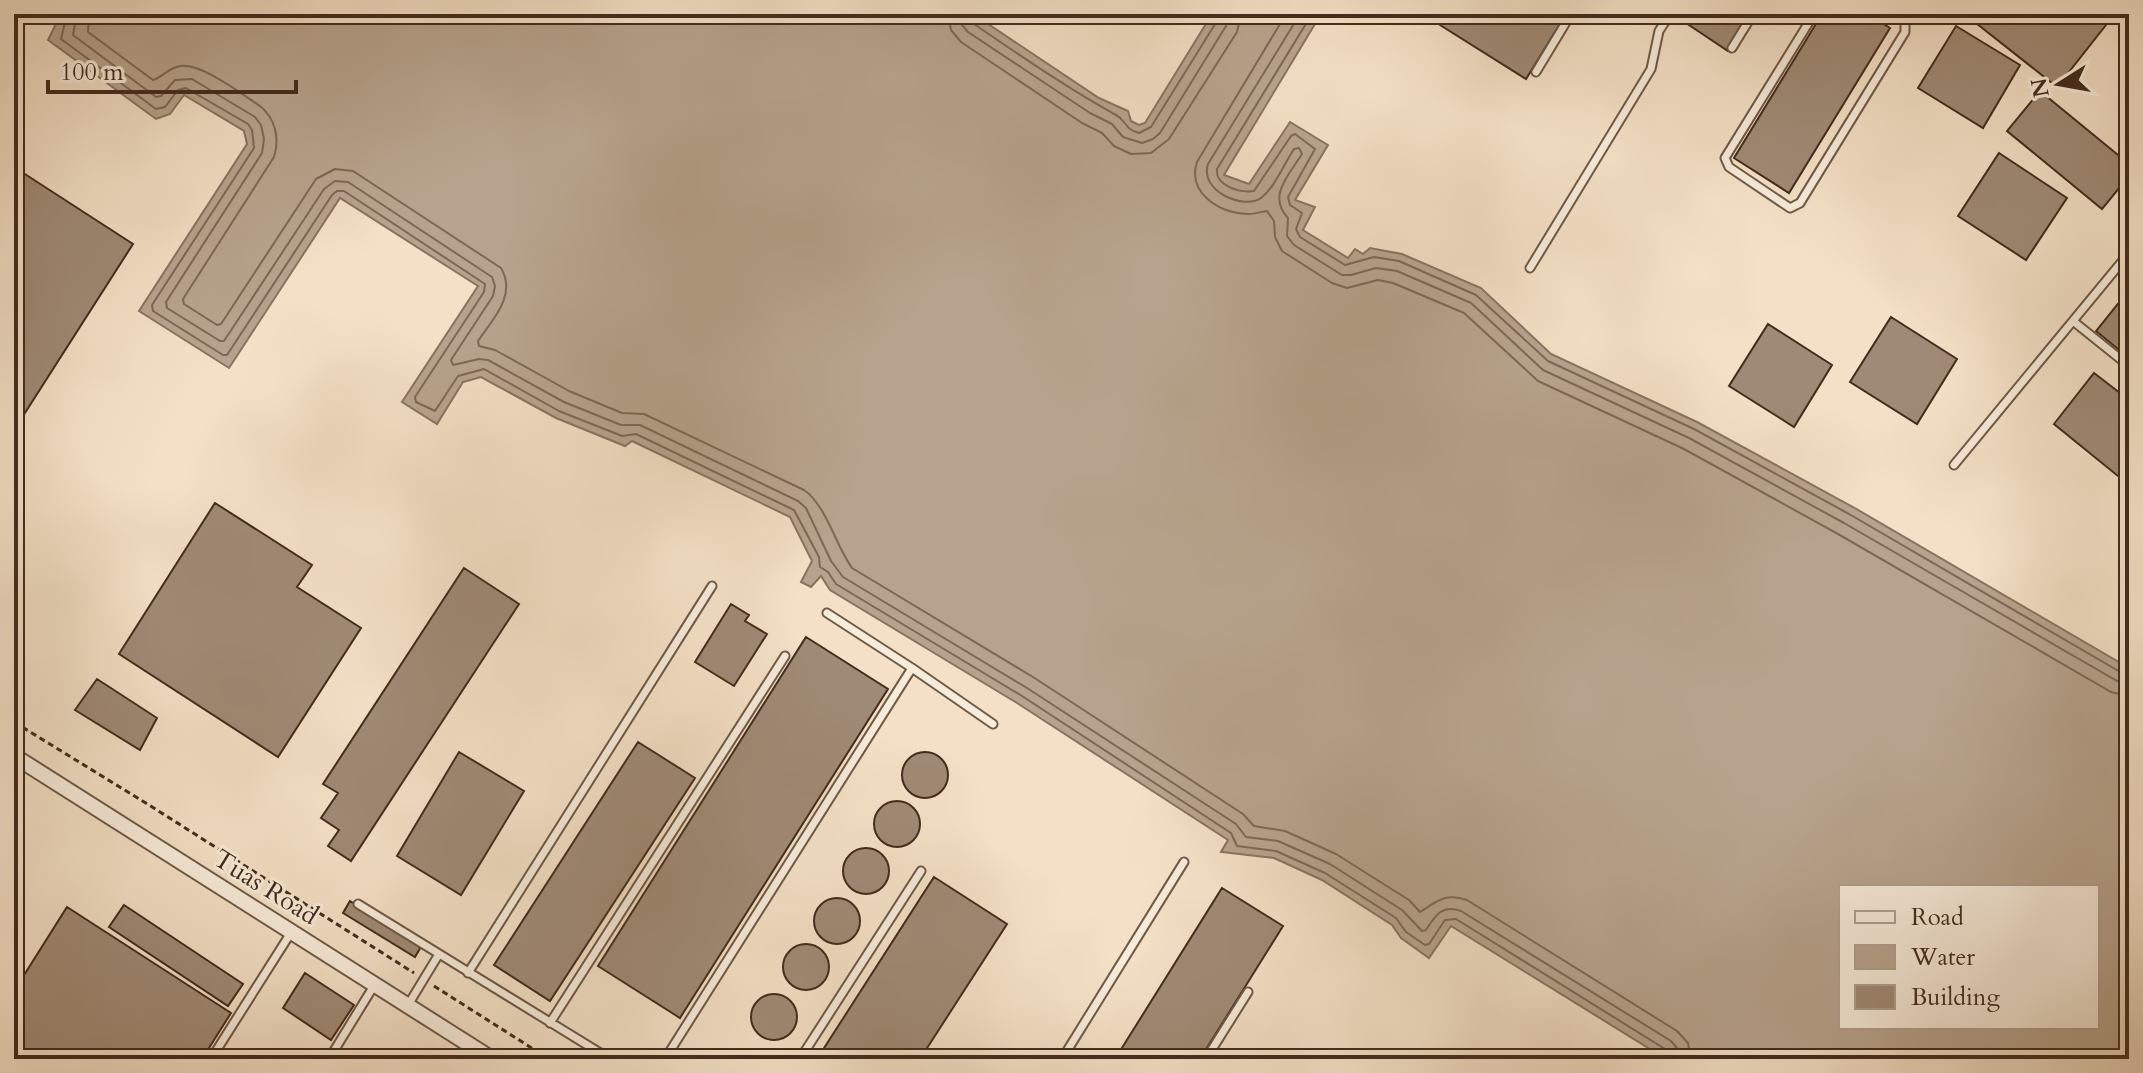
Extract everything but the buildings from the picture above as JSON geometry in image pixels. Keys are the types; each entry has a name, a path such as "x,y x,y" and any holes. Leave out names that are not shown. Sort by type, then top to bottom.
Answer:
{"street":[{"name":"Tuas Road","path":"14,756 492,1059"}],"lane":[{"path":"1536,72 1571,14"},
{"path":"1530,268 1651,69 1659,31 1670,14"},
{"path":"1732,48 1753,14"},
{"path":"1814,14 1725,158 1729,167 1790,208 1800,203 1905,32 1905,21 1898,14"},
{"path":"1954,465 2129,253"},
{"path":"2073,321 2129,366"},
{"path":"468,973 712,586"},
{"path":"827,613 993,724"},
{"path":"550,1023 785,656"},
{"path":"665,1059 912,668"},
{"path":"1062,1059 1184,862"},
{"path":"800,1059 921,871"},
{"path":"358,904 610,1059"},
{"path":"211,1059 292,931"},
{"path":"408,1005 439,954"},
{"path":"329,1059 375,984"},
{"path":"1206,1059 1248,992"},
{"path":"460,1059 469,1044"}],"path":[{"path":"14,722 549,1059"}],"water":[{"path":"61,14 973,14 1099,98 1128,111 1131,121 1139,125 1145,123 1212,14 1321,14 1224,175 1249,184 1290,122 1328,145 1295,200 1315,207 1303,230 1348,258 1355,249 1363,254 1370,248 1402,254 1481,288 1551,354 1697,422 1853,507 2129,668 2129,1059 1666,1059 1451,926 1429,958 1401,938 1392,925 1322,880 1274,858 1221,852 1228,840 1017,703 830,590 821,576 811,587 801,582 812,561 790,517 632,441 625,446 556,418 481,377 463,382 437,424 402,402 478,286 340,198 229,368 139,311 247,144 244,131 184,95 170,114 156,119 48,40"}]}
